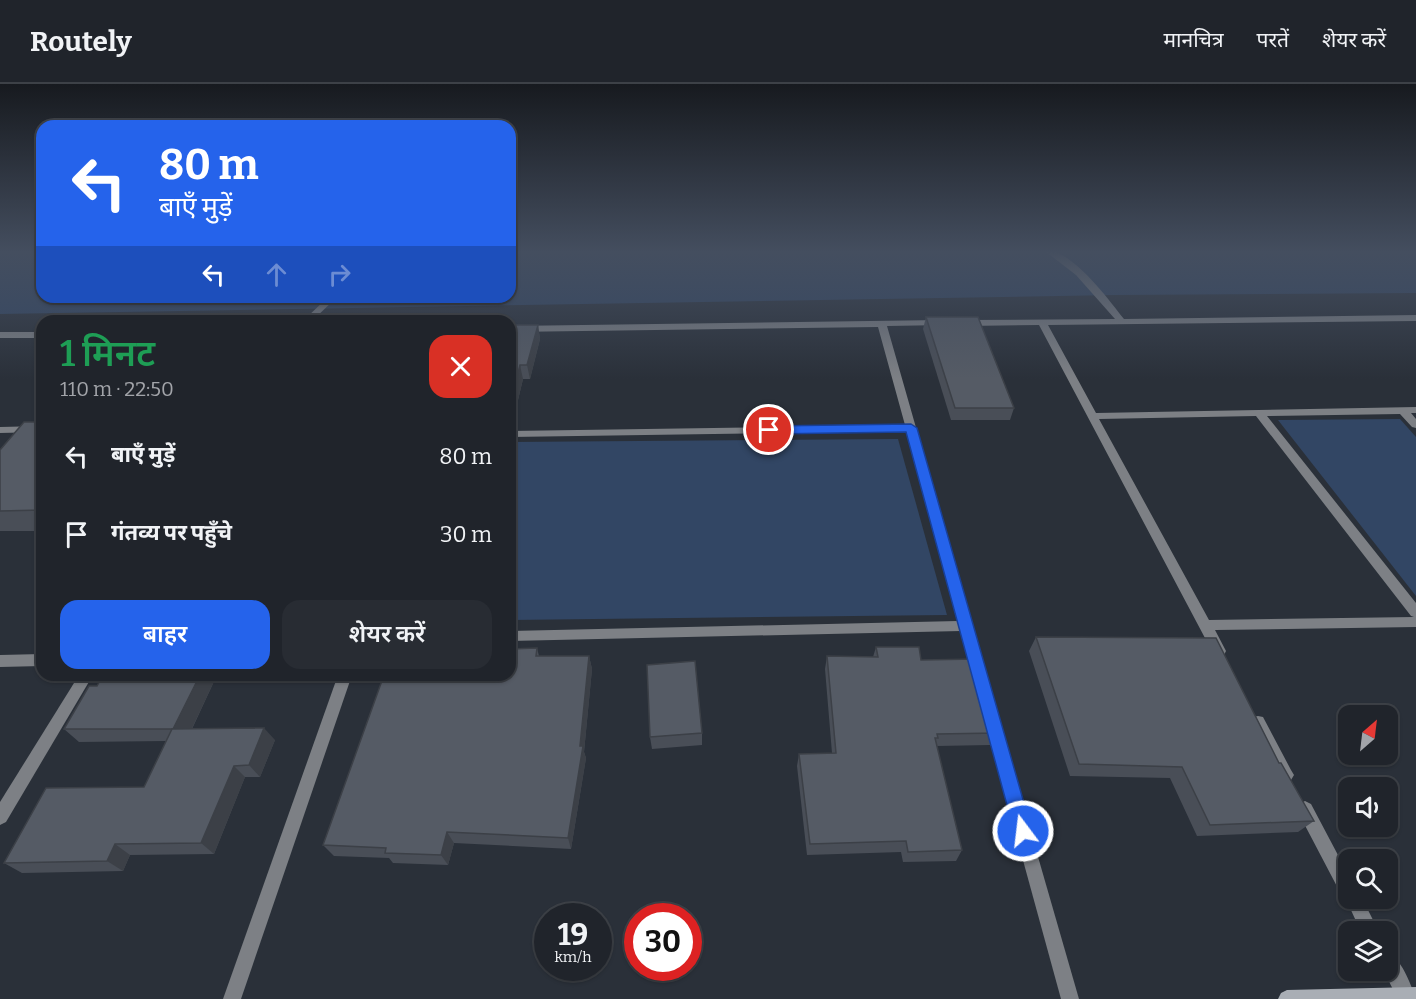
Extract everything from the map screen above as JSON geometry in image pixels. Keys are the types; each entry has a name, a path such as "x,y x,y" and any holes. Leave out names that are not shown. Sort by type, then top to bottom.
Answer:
{"street":[{"path":"1099,294 1121,321"},
{"path":"314,315 326,303"},
{"path":"516,329 1416,318"},
{"path":"1042,322 1224,661"},
{"path":"882,324 981,683"},
{"path":"0,335 36,335"},
{"path":"1402,410 1416,425"},
{"path":"1092,416 1416,410"},
{"path":"1258,412 1416,612"},
{"path":"516,434 911,428"},
{"path":"0,430 36,432"},
{"path":"1205,625 1416,622"},
{"path":"516,636 966,626"},
{"path":"0,661 36,660"},
{"path":"0,817 82,681"},
{"path":"232,999 343,681"},
{"path":"988,706 1070,999"},
{"path":"1252,712 1338,871"},
{"path":"1398,977 1411,996"},
{"path":"1287,999 1411,996"}],"shaded area":[{"path":"0,294 36,294 36,303 516,303 516,294 1311,294 1116,295 0,314"},
{"path":"1400,419 1416,437 1416,596 1278,420"},
{"path":"898,439 947,615 516,620 516,442"}],"building":[{"path":"926,317 978,317 1014,408 955,408"},
{"path":"516,325 538,325 527,365 520,365 516,381"},
{"path":"24,422 36,422 36,510 0,511 0,450"},
{"path":"1036,637 1216,638 1279,763 1314,821 1210,825 1182,767 1079,764"},
{"path":"876,647 919,647 921,660 976,659 997,733 937,734 938,738 935,738 962,850 908,852 906,841 810,844 799,754 836,753 827,656 878,657"},
{"path":"537,648 536,656 589,656 580,746 583,746 568,838 447,832 441,855 385,853 386,848 323,845 382,681 516,681 516,649"},
{"path":"695,661 702,733 650,737 647,665"},
{"path":"100,681 197,681 173,729 64,729 89,686 97,686"},
{"path":"264,728 249,765 234,766 201,843 115,844 107,861 4,863 46,788 144,787 172,729"}],"route":[{"path":"769,430 911,428 1023,831"}]}
